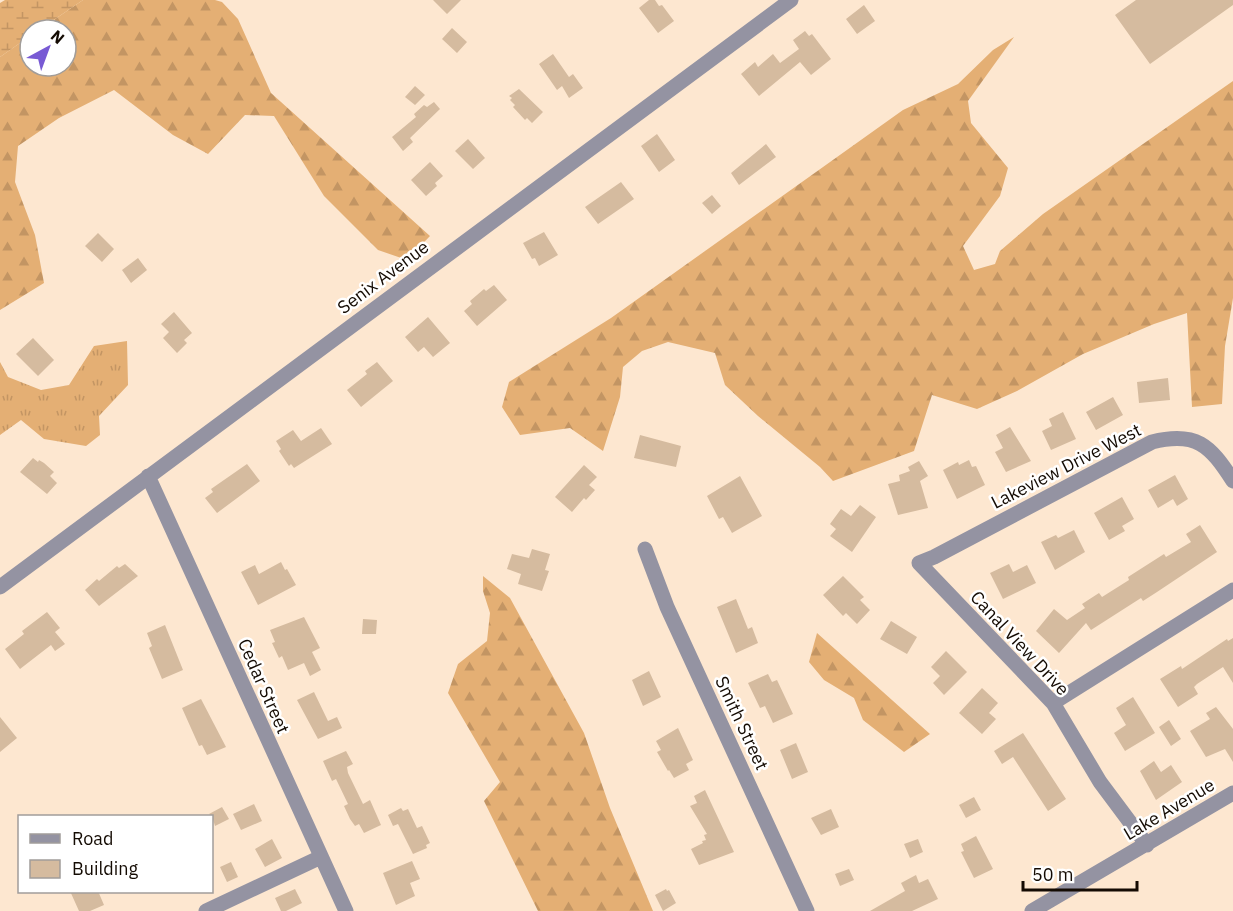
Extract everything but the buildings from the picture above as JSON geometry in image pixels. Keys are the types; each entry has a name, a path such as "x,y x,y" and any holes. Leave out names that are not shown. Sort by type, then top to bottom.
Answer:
{"street":[{"name":"Senix Avenue","path":"0,587 790,0"},
{"name":"Lakeview Drive West","path":"919,563 1152,442 1173,437 1192,440 1206,447 1230,476"},
{"name":"Cedar Street","path":"148,476 346,911"},
{"name":"Smith Street","path":"645,549 667,607 807,911"},
{"name":"Canal View Drive","path":"919,563 1053,703 1100,782 1147,845"},
{"path":"1053,703 1233,590"},
{"name":"Lake Avenue","path":"1032,911 1233,793"},
{"path":"206,911 321,857"}],"green space":[{"path":"5,0 83,0 57,18 18,18 18,44 0,57 0,3"},
{"path":"83,0 215,0 222,2 238,19 271,93 430,236 407,260 378,250 324,196 274,116 245,115 208,154 173,135 114,90 59,118 18,146 15,182 35,235 44,283 0,310 0,57 18,44 18,78 78,78 78,18 57,18"},
{"path":"1014,37 968,101 971,123 1008,168 1000,196 963,246 974,270 995,264 1000,251 1043,214 1233,81 1233,298 1225,346 1222,404 1192,407 1187,313 1154,324 1083,354 1017,391 977,409 932,395 914,451 833,481 820,467 758,416 725,385 715,353 668,342 642,351 623,367 620,397 603,451 570,428 520,435 502,407 509,382 611,318 903,110 958,84 993,50"},
{"path":"127,341 128,385 99,416 100,435 86,446 44,439 21,420 0,435 0,362 8,377 41,390 69,385 94,346"},
{"path":"483,576 510,598 584,733 610,808 653,911 538,911 484,801 500,782 448,693 458,664 487,641 490,613 483,591"},
{"path":"817,633 930,734 904,752 863,720 854,698 824,680 809,662"}]}
